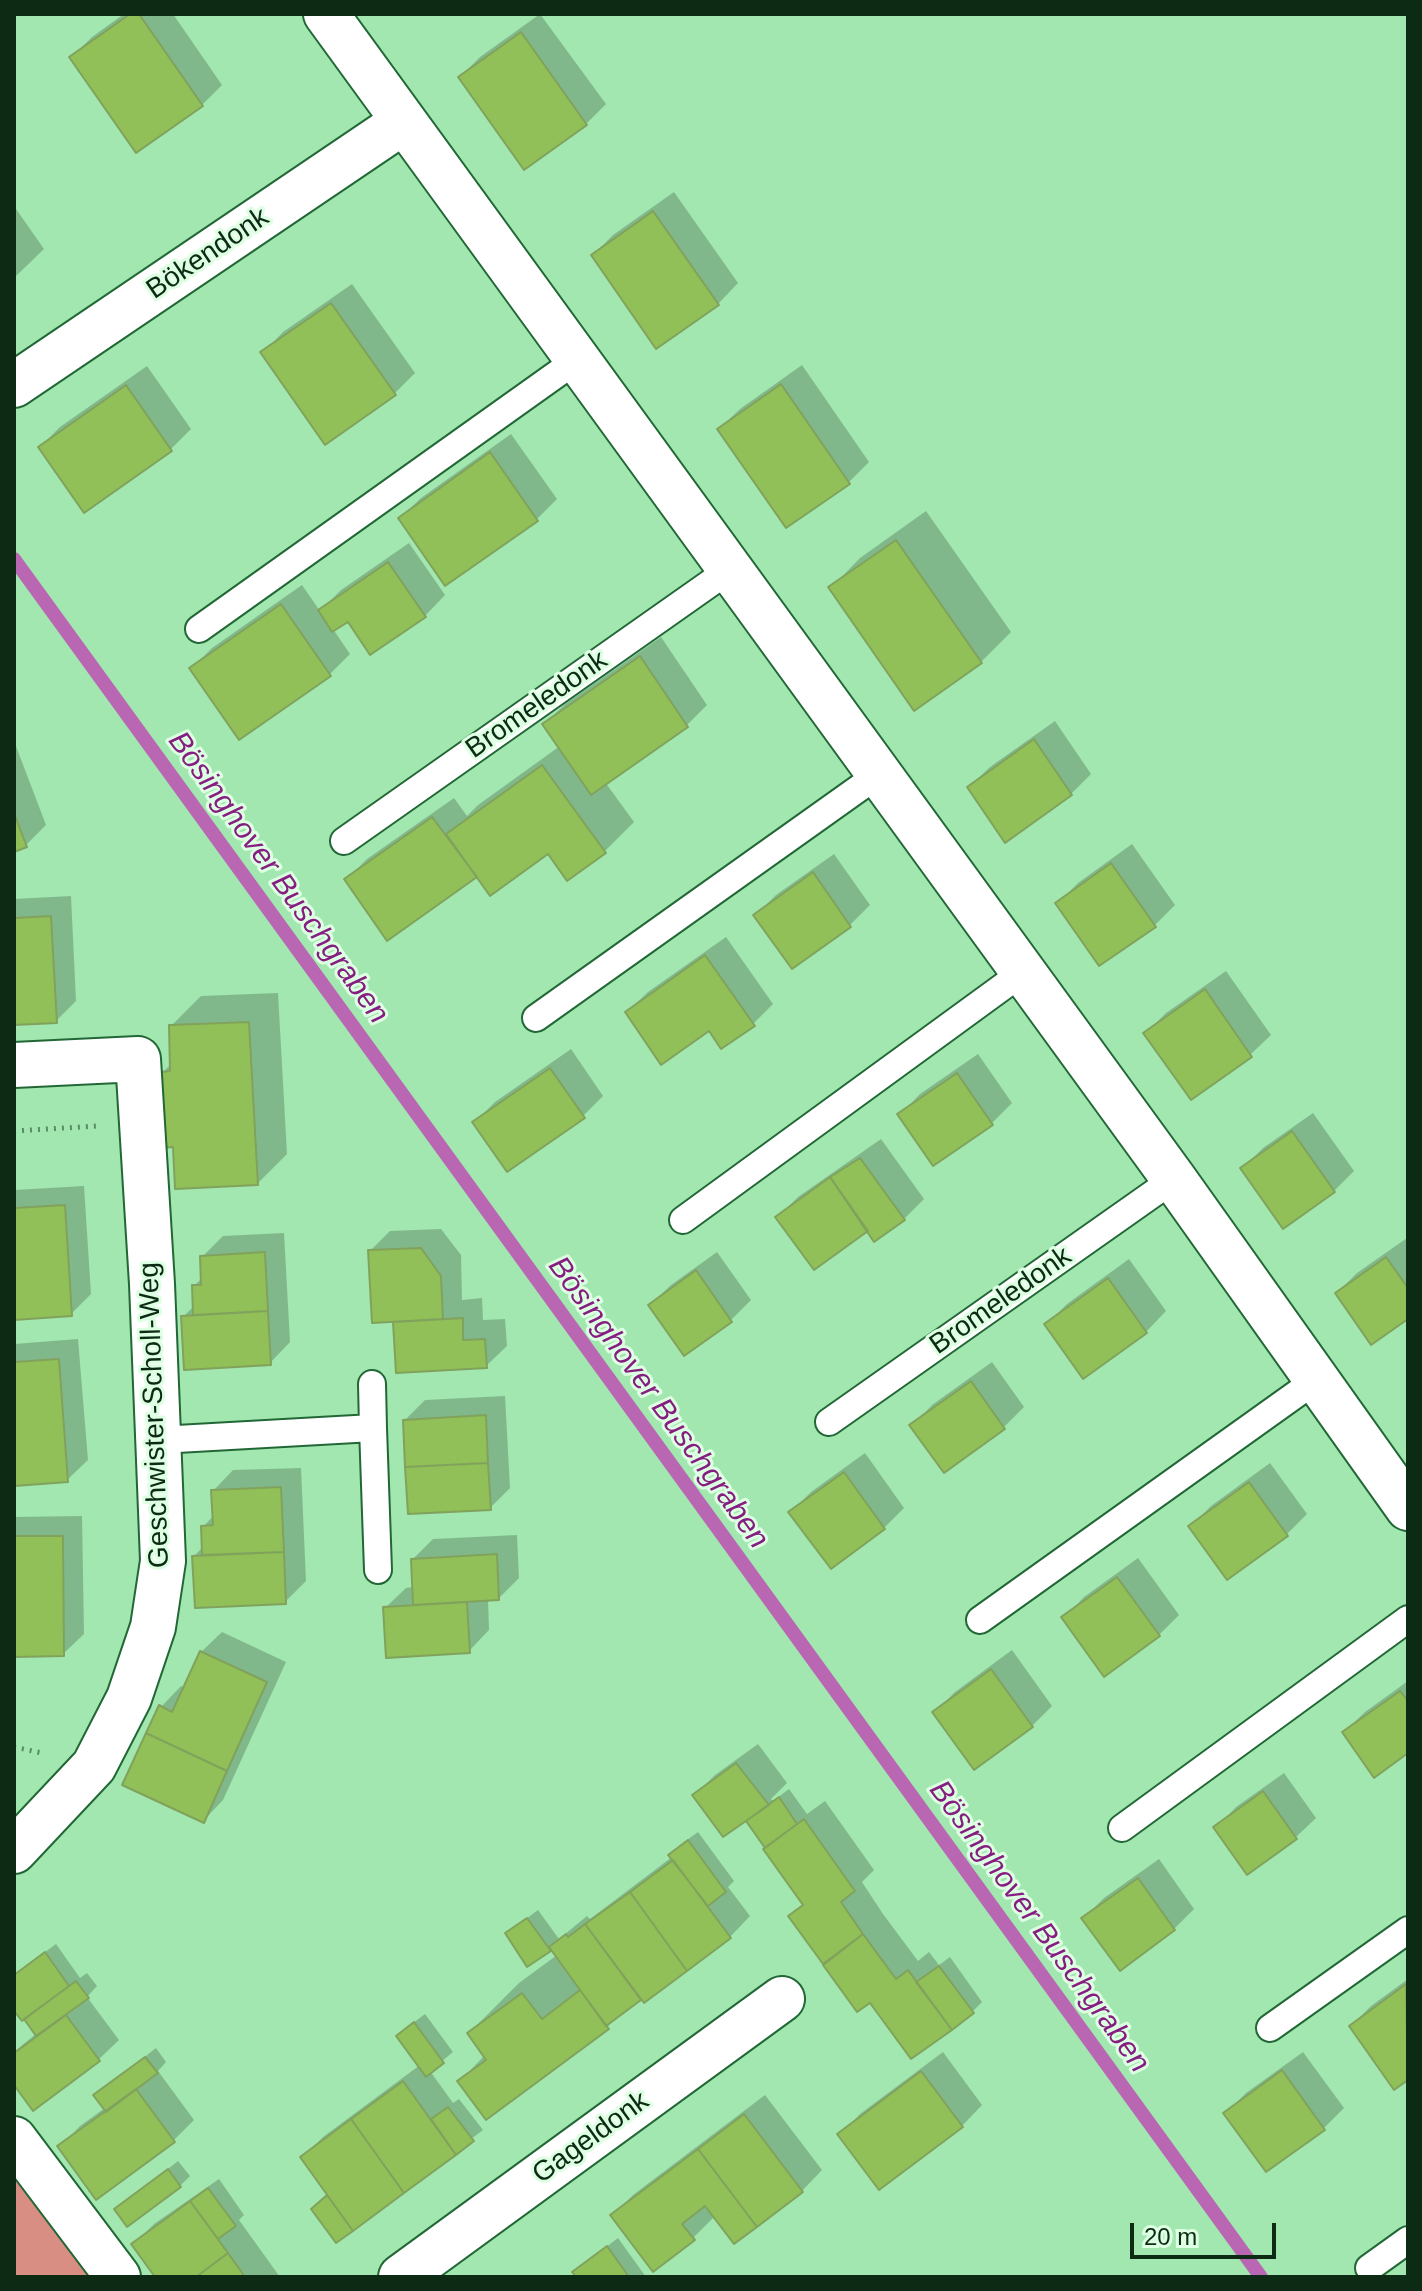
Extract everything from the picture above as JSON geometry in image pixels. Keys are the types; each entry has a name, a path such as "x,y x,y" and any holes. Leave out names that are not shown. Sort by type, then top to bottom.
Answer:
{"street":[{"path":"326,14 1174,1179 1408,1508"},
{"name":"Bökendonk","path":"14,385 403,122"},
{"name":"Geschwister-Scholl-Weg","path":"14,1065 138,1059 163,1561 153,1627 129,1698 94,1766 14,1851"},
{"name":"Gageldonk","path":"401,2277 782,1999"},
{"path":"14,2139 118,2277"}],"lane":[{"path":"199,629 578,359"},
{"name":"Bromeledonk","path":"344,841 729,570"},
{"path":"536,1018 879,774"},
{"path":"683,1220 1023,972"},
{"name":"Bromeledonk","path":"829,1422 1174,1179"},
{"path":"980,1620 1316,1380"},
{"path":"372,1384 378,1570"},
{"path":"159,1440 373,1428"},
{"path":"1122,1828 1408,1619"},
{"path":"1270,2028 1408,1930"},
{"path":"1369,2268 1408,2240"}],"path":[{"path":"14,1131 142,1124"}],"shaded area":[{"path":"14,2166 96,2277 14,2277"}],"building":[{"path":"130,14 139,14 203,106 136,153 69,57"},
{"path":"521,32 587,125 524,170 458,77"},
{"path":"653,211 719,305 656,349 591,255"},
{"path":"331,303 396,395 325,445 260,352"},
{"path":"781,384 850,484 786,528 717,429"},
{"path":"126,385 172,451 84,513 38,447"},
{"path":"490,452 538,521 445,586 398,518"},
{"path":"896,540 982,663 914,711 828,587"},
{"path":"388,562 426,617 370,655 348,622 332,632 318,610"},
{"path":"281,604 331,676 239,740 189,668"},
{"path":"640,656 688,727 591,795 542,724"},
{"path":"1034,739 1072,795 1005,843 967,787"},
{"path":"542,765 606,853 567,881 548,854 490,896 446,834"},
{"path":"14,813 27,847 14,852"},
{"path":"432,817 477,877 387,941 344,879"},
{"path":"1111,863 1156,927 1099,966 1055,903"},
{"path":"813,872 851,927 792,969 753,915"},
{"path":"51,916 57,1023 14,1025 14,918"},
{"path":"705,955 755,1026 721,1049 709,1031 661,1065 625,1012"},
{"path":"1205,989 1252,1057 1191,1100 1143,1033"},
{"path":"249,1022 258,1185 175,1189 173,1147 163,1148 161,1072 170,1071 169,1025"},
{"path":"550,1068 585,1118 507,1172 472,1122"},
{"path":"957,1073 993,1125 933,1166 897,1114"},
{"path":"1292,1131 1335,1192 1283,1229 1240,1168"},
{"path":"860,1158 905,1220 874,1242 830,1177"},
{"path":"830,1177 868,1231 814,1270 775,1217"},
{"path":"65,1205 72,1316 14,1320 14,1208"},
{"path":"421,1248 441,1276 443,1319 372,1323 368,1250"},
{"path":"265,1252 268,1311 193,1315 192,1285 201,1285 200,1256"},
{"path":"1386,1257 1408,1288 1408,1319 1371,1345 1335,1293"},
{"path":"696,1270 732,1322 684,1356 648,1305"},
{"path":"1108,1278 1147,1333 1083,1379 1044,1324"},
{"path":"268,1311 271,1365 184,1370 181,1316"},
{"path":"463,1318 463,1340 485,1339 487,1368 396,1373 393,1322"},
{"path":"59,1359 68,1482 14,1486 14,1362"},
{"path":"971,1381 1005,1429 944,1473 909,1425"},
{"path":"486,1415 488,1463 405,1467 403,1420"},
{"path":"488,1463 491,1510 408,1514 405,1467"},
{"path":"844,1472 885,1529 831,1569 788,1512"},
{"path":"1249,1482 1288,1536 1227,1580 1188,1526"},
{"path":"281,1487 284,1552 202,1555 201,1526 213,1525 211,1490"},
{"path":"14,1536 63,1536 64,1656 14,1657"},
{"path":"284,1552 286,1604 195,1608 192,1556"},
{"path":"497,1554 499,1600 413,1605 411,1559"},
{"path":"1117,1577 1160,1636 1104,1677 1061,1617"},
{"path":"467,1602 470,1653 386,1658 383,1607"},
{"path":"200,1651 267,1682 227,1771 146,1733 159,1705 172,1712"},
{"path":"991,1669 1033,1727 974,1770 932,1712"},
{"path":"1400,1691 1408,1701 1408,1753 1374,1778 1342,1732"},
{"path":"146,1733 227,1771 204,1823 122,1785"},
{"path":"736,1763 769,1805 723,1837 692,1795"},
{"path":"1263,1791 1297,1839 1247,1875 1213,1827"},
{"path":"779,1797 797,1824 765,1848 746,1821"},
{"path":"804,1819 855,1891 841,1902 863,1934 823,1964 788,1916 803,1905 763,1849"},
{"path":"688,1840 726,1892 708,1906 668,1855"},
{"path":"673,1860 731,1938 687,1971 630,1892"},
{"path":"1138,1878 1175,1930 1120,1971 1081,1918"},
{"path":"630,1892 687,1971 644,2003 585,1924"},
{"path":"527,1918 551,1951 527,1967 505,1933"},
{"path":"585,1924 641,2000 606,2026 549,1947"},
{"path":"863,1934 896,1979 908,1970 952,2030 911,2059 870,2003 857,2012 823,1965"},
{"path":"45,1952 69,1986 22,2021 14,2011 14,1975"},
{"path":"939,1966 974,2013 952,2030 916,1982"},
{"path":"76,1981 89,1998 36,2036 24,2019"},
{"path":"1406,1984 1408,2080 1394,2090 1349,2026"},
{"path":"580,1990 609,2029 486,2120 457,2081 486,2060 467,2033 522,1993 542,2019"},
{"path":"66,2015 100,2061 33,2111 14,2085 14,2053"},
{"path":"414,2022 444,2063 426,2077 396,2036"},
{"path":"145,2057 158,2073 106,2112 93,2095"},
{"path":"1282,2070 1325,2130 1266,2172 1223,2113"},
{"path":"921,2071 963,2127 879,2190 837,2134"},
{"path":"403,2081 456,2155 404,2193 351,2119"},
{"path":"136,2089 175,2142 96,2200 57,2146"},
{"path":"448,2107 474,2141 456,2155 431,2119"},
{"path":"744,2114 803,2192 757,2227 698,2149"},
{"path":"351,2119 404,2193 353,2231 300,2157"},
{"path":"698,2149 757,2227 734,2244 705,2206 682,2224 695,2240 653,2272 610,2215"},
{"path":"168,2169 181,2187 127,2227 114,2209"},
{"path":"208,2188 236,2226 218,2239 190,2201"},
{"path":"327,2195 353,2231 336,2243 311,2209"},
{"path":"190,2201 228,2253 196,2277 155,2277 131,2244"},
{"path":"607,2246 629,2277 576,2277 572,2272"},
{"path":"228,2253 245,2277 196,2277"}],"waterway":[{"name":"Bösinghover Buschgraben","path":"14,559 1261,2277"}]}
